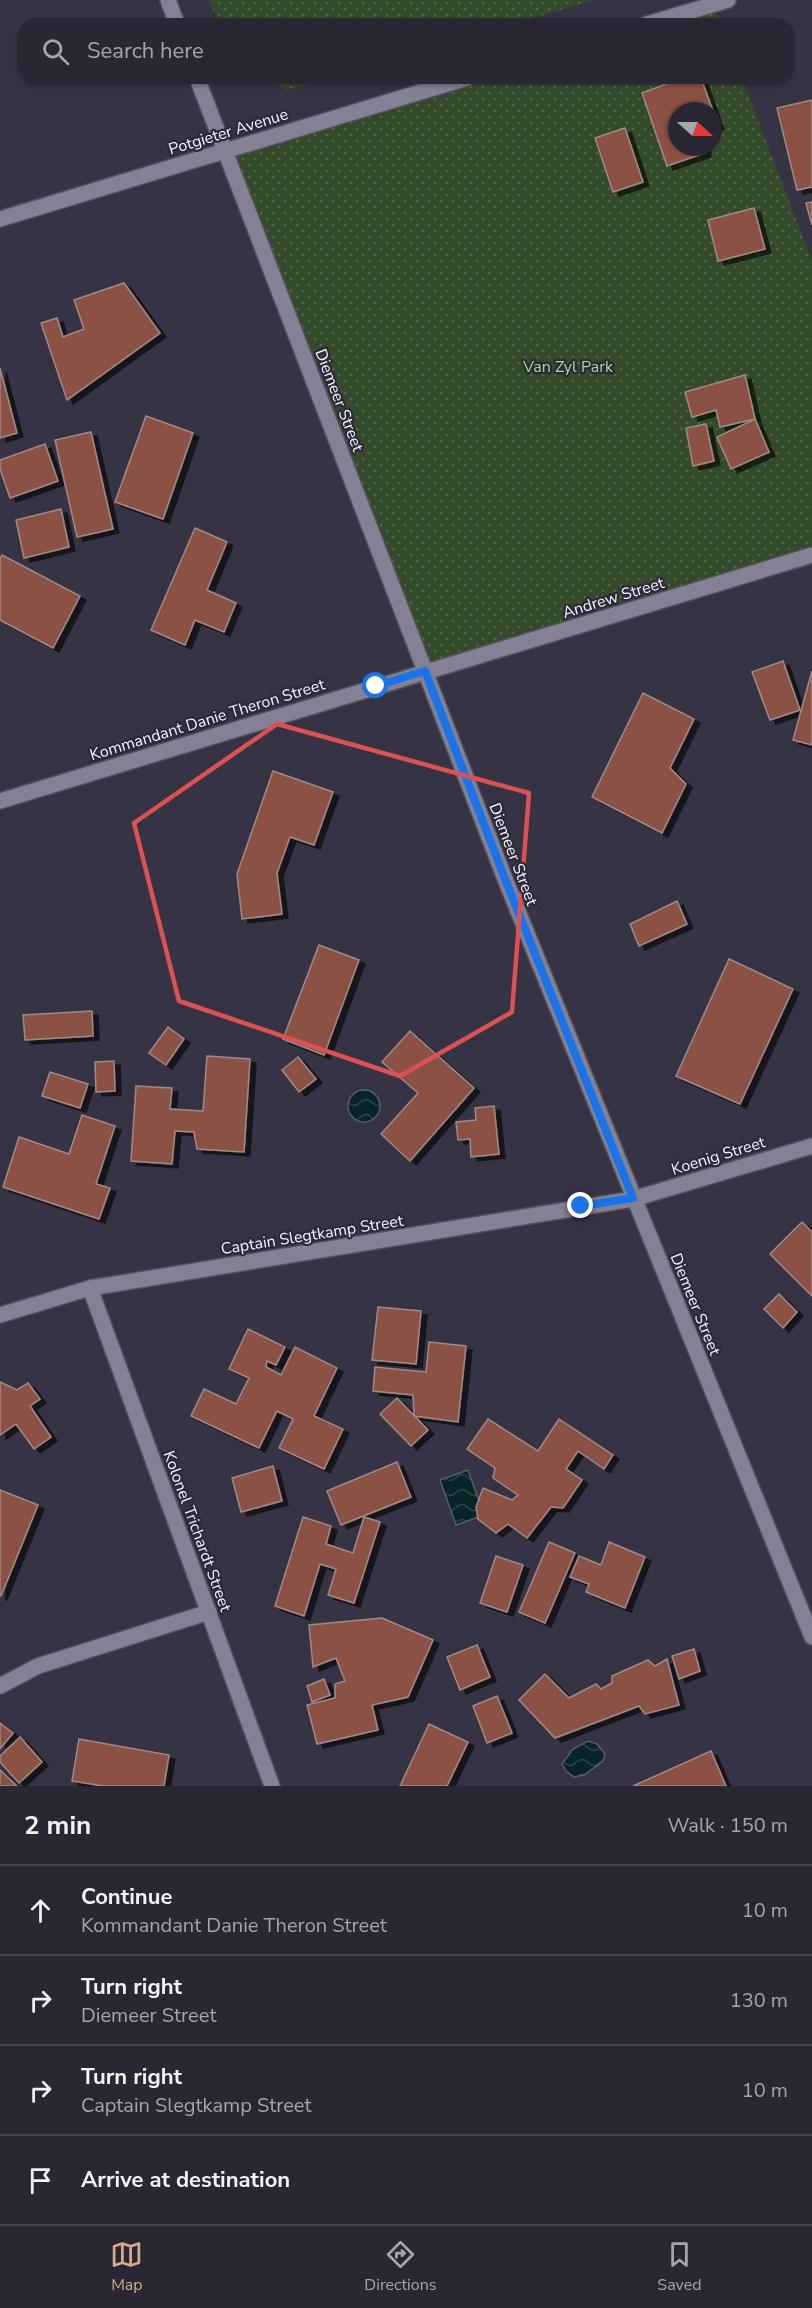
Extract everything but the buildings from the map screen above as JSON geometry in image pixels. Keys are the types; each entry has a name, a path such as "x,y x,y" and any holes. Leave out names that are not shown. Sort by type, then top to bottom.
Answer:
{"street":[{"path":"168,0 175,18"},
{"path":"667,18 728,0"},
{"name":"Diemeer Street","path":"199,84 509,890 812,1637"},
{"name":"Potgieter Avenue","path":"0,219 447,84"},
{"name":"Andrew Street","path":"425,671 812,555"},
{"name":"Kommandant Danie Theron Street","path":"0,801 425,671"},
{"name":"Koenig Street","path":"633,1198 812,1146"},
{"name":"Captain Slegtkamp Street","path":"0,1315 90,1288 633,1198"},
{"name":"Kolonel Trichardt Street","path":"90,1288 272,1786"},
{"path":"0,1686 38,1666 209,1612"}],"highlighted area":[{"path":"277,724 529,793 512,1012 400,1076 179,1001 134,823"}],"green space":[{"path":"209,0 594,0 532,18 216,18"},
{"path":"714,4 719,18 667,18"},
{"path":"276,84 308,84 288,90"},
{"name":"Van Zyl Park","path":"447,84 744,84 812,261 812,555 425,671 224,151"}],"water":[{"path":"364,1090 376,1094 380,1106 376,1118 364,1122 352,1118 348,1106 352,1094"},
{"path":"468,1470 484,1515 456,1525 440,1480"},
{"path":"588,1741 597,1744 605,1754 603,1761 584,1775 574,1777 566,1771 562,1764 573,1749"}],"route":[{"path":"376,686 425,671 505,879 633,1198 581,1206"}]}
